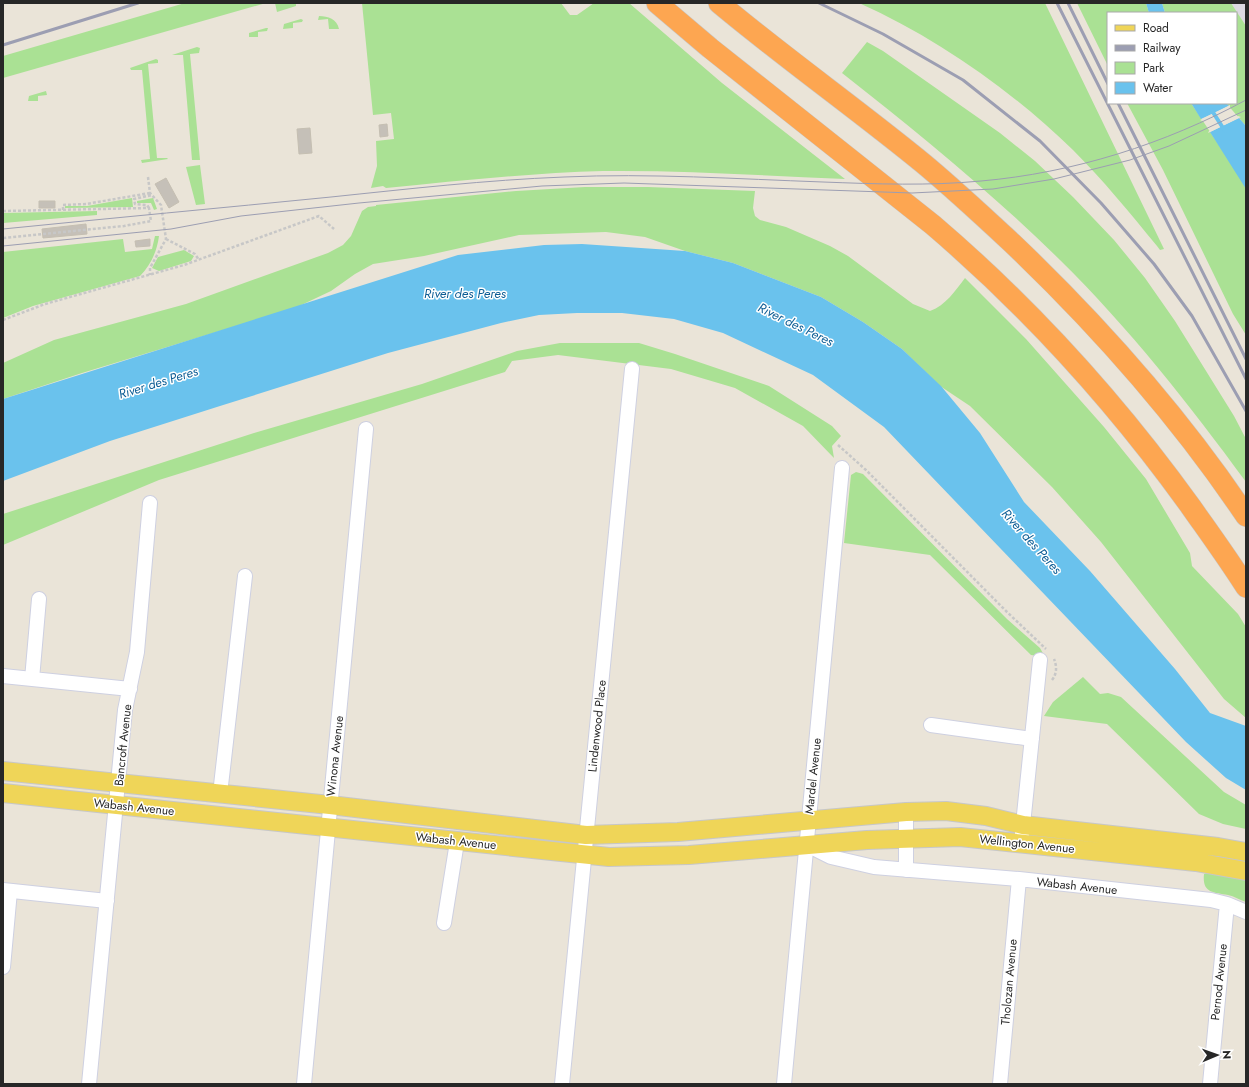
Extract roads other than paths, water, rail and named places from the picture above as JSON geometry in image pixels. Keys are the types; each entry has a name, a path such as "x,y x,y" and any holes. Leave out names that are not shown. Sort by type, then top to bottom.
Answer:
{"highway":[{"path":"657,3 710,48 875,178 969,255 1041,327 1086,375 1132,429 1176,486 1244,585"},
{"path":"726,8 925,165 973,207 1048,277 1109,341 1156,396 1199,450 1246,516"}],"main road":[{"name":"Wabash Avenue","path":"3,771 330,805 586,834 647,834 808,820"},
{"name":"Wabash Avenue","path":"3,793 609,857 689,855 807,845"},
{"name":"Wellington Avenue","path":"808,820 906,812 946,811 986,816 1023,825 1218,847 1246,852"},
{"name":"Wellington Avenue","path":"807,845 906,838 960,837 1196,862 1246,871"}],"street":[{"name":"Lindenwood Place","path":"562,1084 632,369"},
{"name":"Winona Avenue","path":"304,1084 327,828 366,429"},
{"name":"Mardel Avenue","path":"784,1084 842,468"},
{"name":"Bancroft Avenue","path":"89,1084 125,710 137,652 150,503"},
{"path":"220,794 245,576"},
{"path":"32,679 39,600"},
{"path":"1021,844 1037,690 1047,656"},
{"path":"3,676 130,689"},
{"path":"931,726 1032,739"},
{"path":"906,812 906,870"},
{"path":"444,923 457,842"},
{"name":"Wabash Avenue","path":"807,845 831,857 874,867 1019,879 1211,900 1227,904 1246,912"},
{"name":"Tholozan Avenue","path":"1000,1084 1019,879"},
{"path":"3,967 7,891 107,901"},
{"name":"Pernod Avenue","path":"1210,1084 1227,904"}],"water":[{"path":"1146,3 1162,3 1165,12 1149,12"},
{"path":"1192,104 1227,104 1229,106 1201,119"},
{"path":"1239,118 1246,126 1246,189 1210,132"},
{"name":"River des Peres","path":"582,244 685,251 733,263 821,297 863,322 902,349 941,386 980,433 1024,502 1090,571 1175,669 1210,713 1246,726 1246,790 1226,778 1186,742 884,427 813,375 723,333 674,319 622,313 577,313 539,315 501,323 388,353 220,406 110,441 3,481 3,399 458,255 544,245"}],"waterway":[{"path":"1208,104 1225,131"}],"tram line":[{"path":"3,229 447,185 535,178 661,176 902,184 942,184 981,181 1050,171 1118,154 1183,130 1246,100"},
{"path":"3,246 171,229 241,216 359,203 542,186 624,183 912,193 993,189 1054,179 1130,160 1169,146 1246,110"}],"railway":[{"path":"3,45 138,3"},
{"path":"819,3 883,34 963,80 1040,141 1101,203 1154,264 1192,316 1246,411"},
{"path":"1057,3 1107,102"},
{"path":"1068,3 1107,82"},
{"path":"1108,104 1246,379"},
{"path":"1118,104 1246,359"}]}
